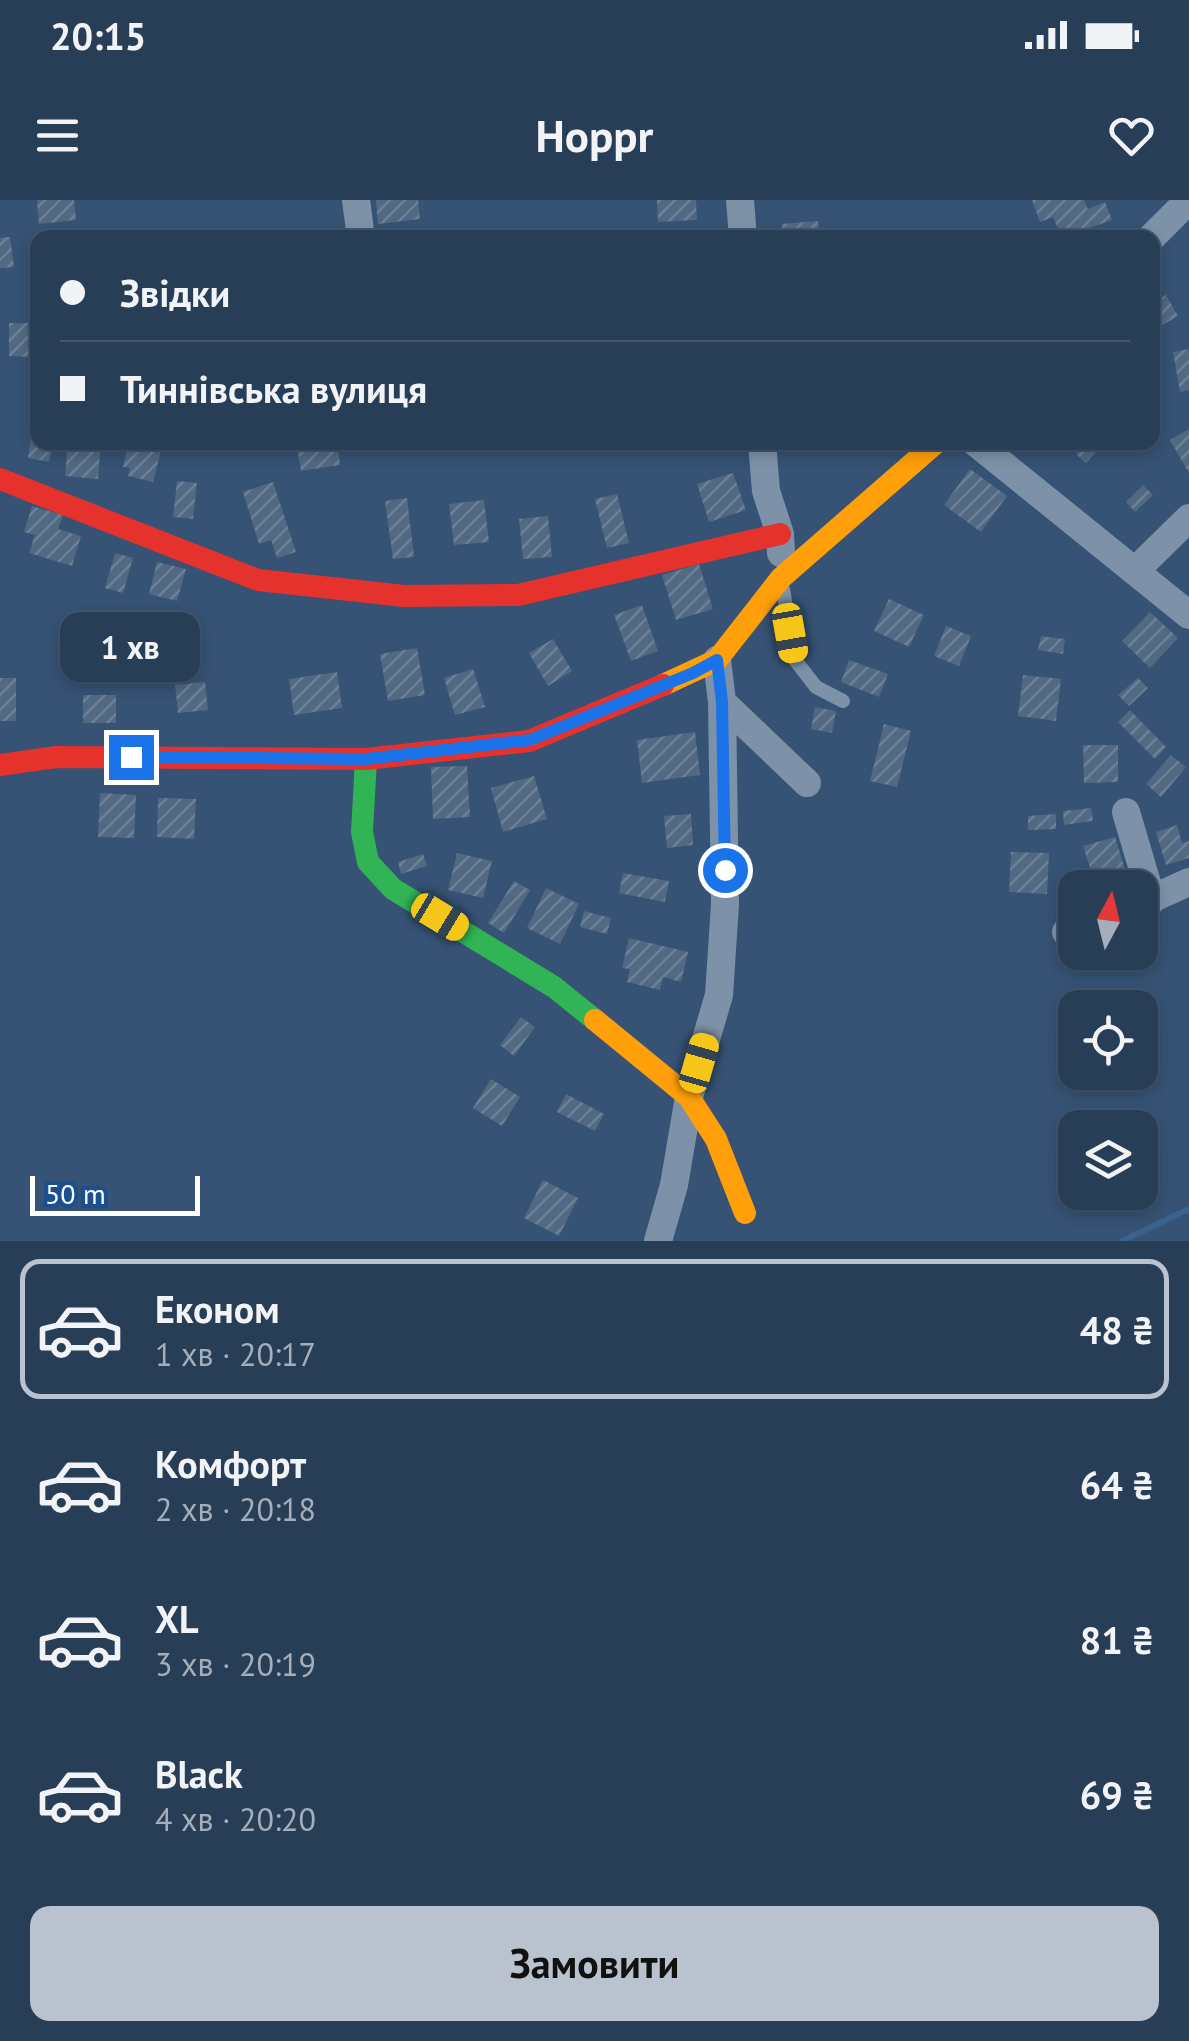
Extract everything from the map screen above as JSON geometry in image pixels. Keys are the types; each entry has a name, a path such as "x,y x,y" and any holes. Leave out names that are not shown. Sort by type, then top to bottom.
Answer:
{"street":[{"path":"356,200 360,230"},
{"path":"740,200 742,230"},
{"path":"1158,230 1189,200"},
{"path":"763,450 766,491 780,534 781,578"},
{"path":"0,765 56,757 366,759 530,740 717,660 781,578 928,450"},
{"path":"985,450 1189,615"},
{"path":"0,479 258,580 404,596 518,595 780,534"},
{"path":"1136,570 1189,518"},
{"path":"658,1241 674,1185 689,1097 719,995 725,904 722,702 717,660"},
{"path":"722,702 808,783"},
{"path":"366,759 362,832 368,862 392,889 554,987 689,1097 716,1139 745,1213"},
{"path":"1126,812 1139,870"},
{"path":"1158,896 1189,882"}],"lane":[{"path":"781,578 795,660 816,687 843,700"}],"building":[{"path":"37,200 74,200 76,220 39,224"},
{"path":"376,200 418,200 420,219 378,224"},
{"path":"657,200 696,200 697,220 658,222"},
{"path":"1032,200 1084,200 1088,209 1105,202 1112,220 1084,230 1059,230 1053,217 1040,222"},
{"path":"818,221 819,230 782,230 782,224"},
{"path":"10,237 14,267 0,268 0,238"},
{"path":"1166,295 1178,316 1160,326 1160,298"},
{"path":"9,323 30,323 30,357 9,356"},
{"path":"1189,349 1189,390 1180,392 1173,352"},
{"path":"1189,429 1189,473 1170,440"},
{"path":"30,444 30,450 51,450 49,462 28,458"},
{"path":"67,450 100,450 98,479 65,476"},
{"path":"127,450 161,450 153,482 128,476 130,468 123,467"},
{"path":"297,450 338,450 340,465 301,471"},
{"path":"1080,450 1098,450 1086,463 1076,454"},
{"path":"970,469 1007,496 981,532 944,505"},
{"path":"733,473 746,510 709,522 697,484"},
{"path":"177,481 197,483 193,519 173,517"},
{"path":"273,482 296,552 277,558 271,540 259,544 243,492"},
{"path":"1143,485 1153,495 1135,512 1126,502"},
{"path":"617,494 629,543 607,548 595,499"},
{"path":"407,498 414,557 393,559 385,501"},
{"path":"484,500 489,542 454,545 449,504"},
{"path":"32,506 63,515 58,529 81,536 72,566 29,553 35,535 24,532"},
{"path":"548,516 552,557 523,559 519,519"},
{"path":"115,553 133,558 123,593 105,588"},
{"path":"157,562 186,569 177,601 149,594"},
{"path":"699,564 713,609 676,620 662,575"},
{"path":"889,599 924,615 909,647 874,631"},
{"path":"642,605 658,651 631,661 614,615"},
{"path":"1150,612 1178,638 1150,668 1122,641"},
{"path":"946,626 971,636 959,666 934,656"},
{"path":"1041,636 1065,639 1063,654 1038,650"},
{"path":"553,639 572,671 548,686 529,653"},
{"path":"417,648 425,695 388,701 380,654"},
{"path":"849,660 888,674 879,697 841,682"},
{"path":"473,669 485,707 455,715 444,678"},
{"path":"337,672 342,708 294,715 289,679"},
{"path":"1023,675 1061,679 1056,721 1018,716"},
{"path":"0,678 16,678 16,721 0,721"},
{"path":"1138,678 1148,688 1129,706 1118,695"},
{"path":"205,682 208,710 178,713 175,685"},
{"path":"83,695 116,695 116,723 83,723"},
{"path":"815,707 836,711 832,733 811,729"},
{"path":"1130,710 1166,747 1155,759 1118,722"},
{"path":"884,724 911,731 897,787 870,781"},
{"path":"695,732 700,775 642,783 637,740"},
{"path":"1083,745 1118,745 1118,782 1084,783"},
{"path":"1171,755 1186,767 1161,797 1146,784"},
{"path":"467,766 470,817 433,819 431,767"},
{"path":"534,776 547,819 503,832 491,788"},
{"path":"100,793 136,795 134,838 98,837"},
{"path":"158,798 196,799 194,839 157,837"},
{"path":"1091,808 1093,821 1064,825 1063,811"},
{"path":"691,814 693,845 667,848 664,816"},
{"path":"1056,814 1056,829 1028,830 1028,816"},
{"path":"1177,825 1182,843 1189,841 1189,858 1166,865 1156,832"},
{"path":"1115,837 1125,870 1091,870 1083,846"},
{"path":"1011,852 1049,853 1047,894 1009,892"},
{"path":"457,853 492,861 483,898 448,890"},
{"path":"423,854 427,866 401,874 398,862"},
{"path":"623,873 669,881 665,902 619,893"},
{"path":"514,881 530,890 504,933 488,923"},
{"path":"546,888 579,904 560,944 527,928"},
{"path":"584,911 611,918 607,934 580,927"},
{"path":"629,938 688,952 681,982 663,977 660,990 627,982 630,969 622,968"},
{"path":"521,1017 535,1027 514,1056 500,1045"},
{"path":"491,1079 520,1097 502,1126 473,1108"},
{"path":"566,1094 604,1114 595,1131 557,1112"},
{"path":"543,1180 578,1198 559,1236 524,1218"}],"waterway":[{"path":"1122,1241 1189,1209"}],"traffic: fast":[{"path":"366,759 362,832 368,862 393,889 554,987 595,1020"}],"traffic: slow":[{"path":"663,685 717,660 781,578 928,450"},
{"path":"595,1020 689,1097 716,1139 745,1213"}],"traffic: jam":[{"path":"0,479 258,580 404,596 518,595 780,534"},
{"path":"0,765 56,757 366,759 529,741 663,685"}],"route":[{"path":"131,757 366,759 530,740 717,660 722,702 725,870"}]}
